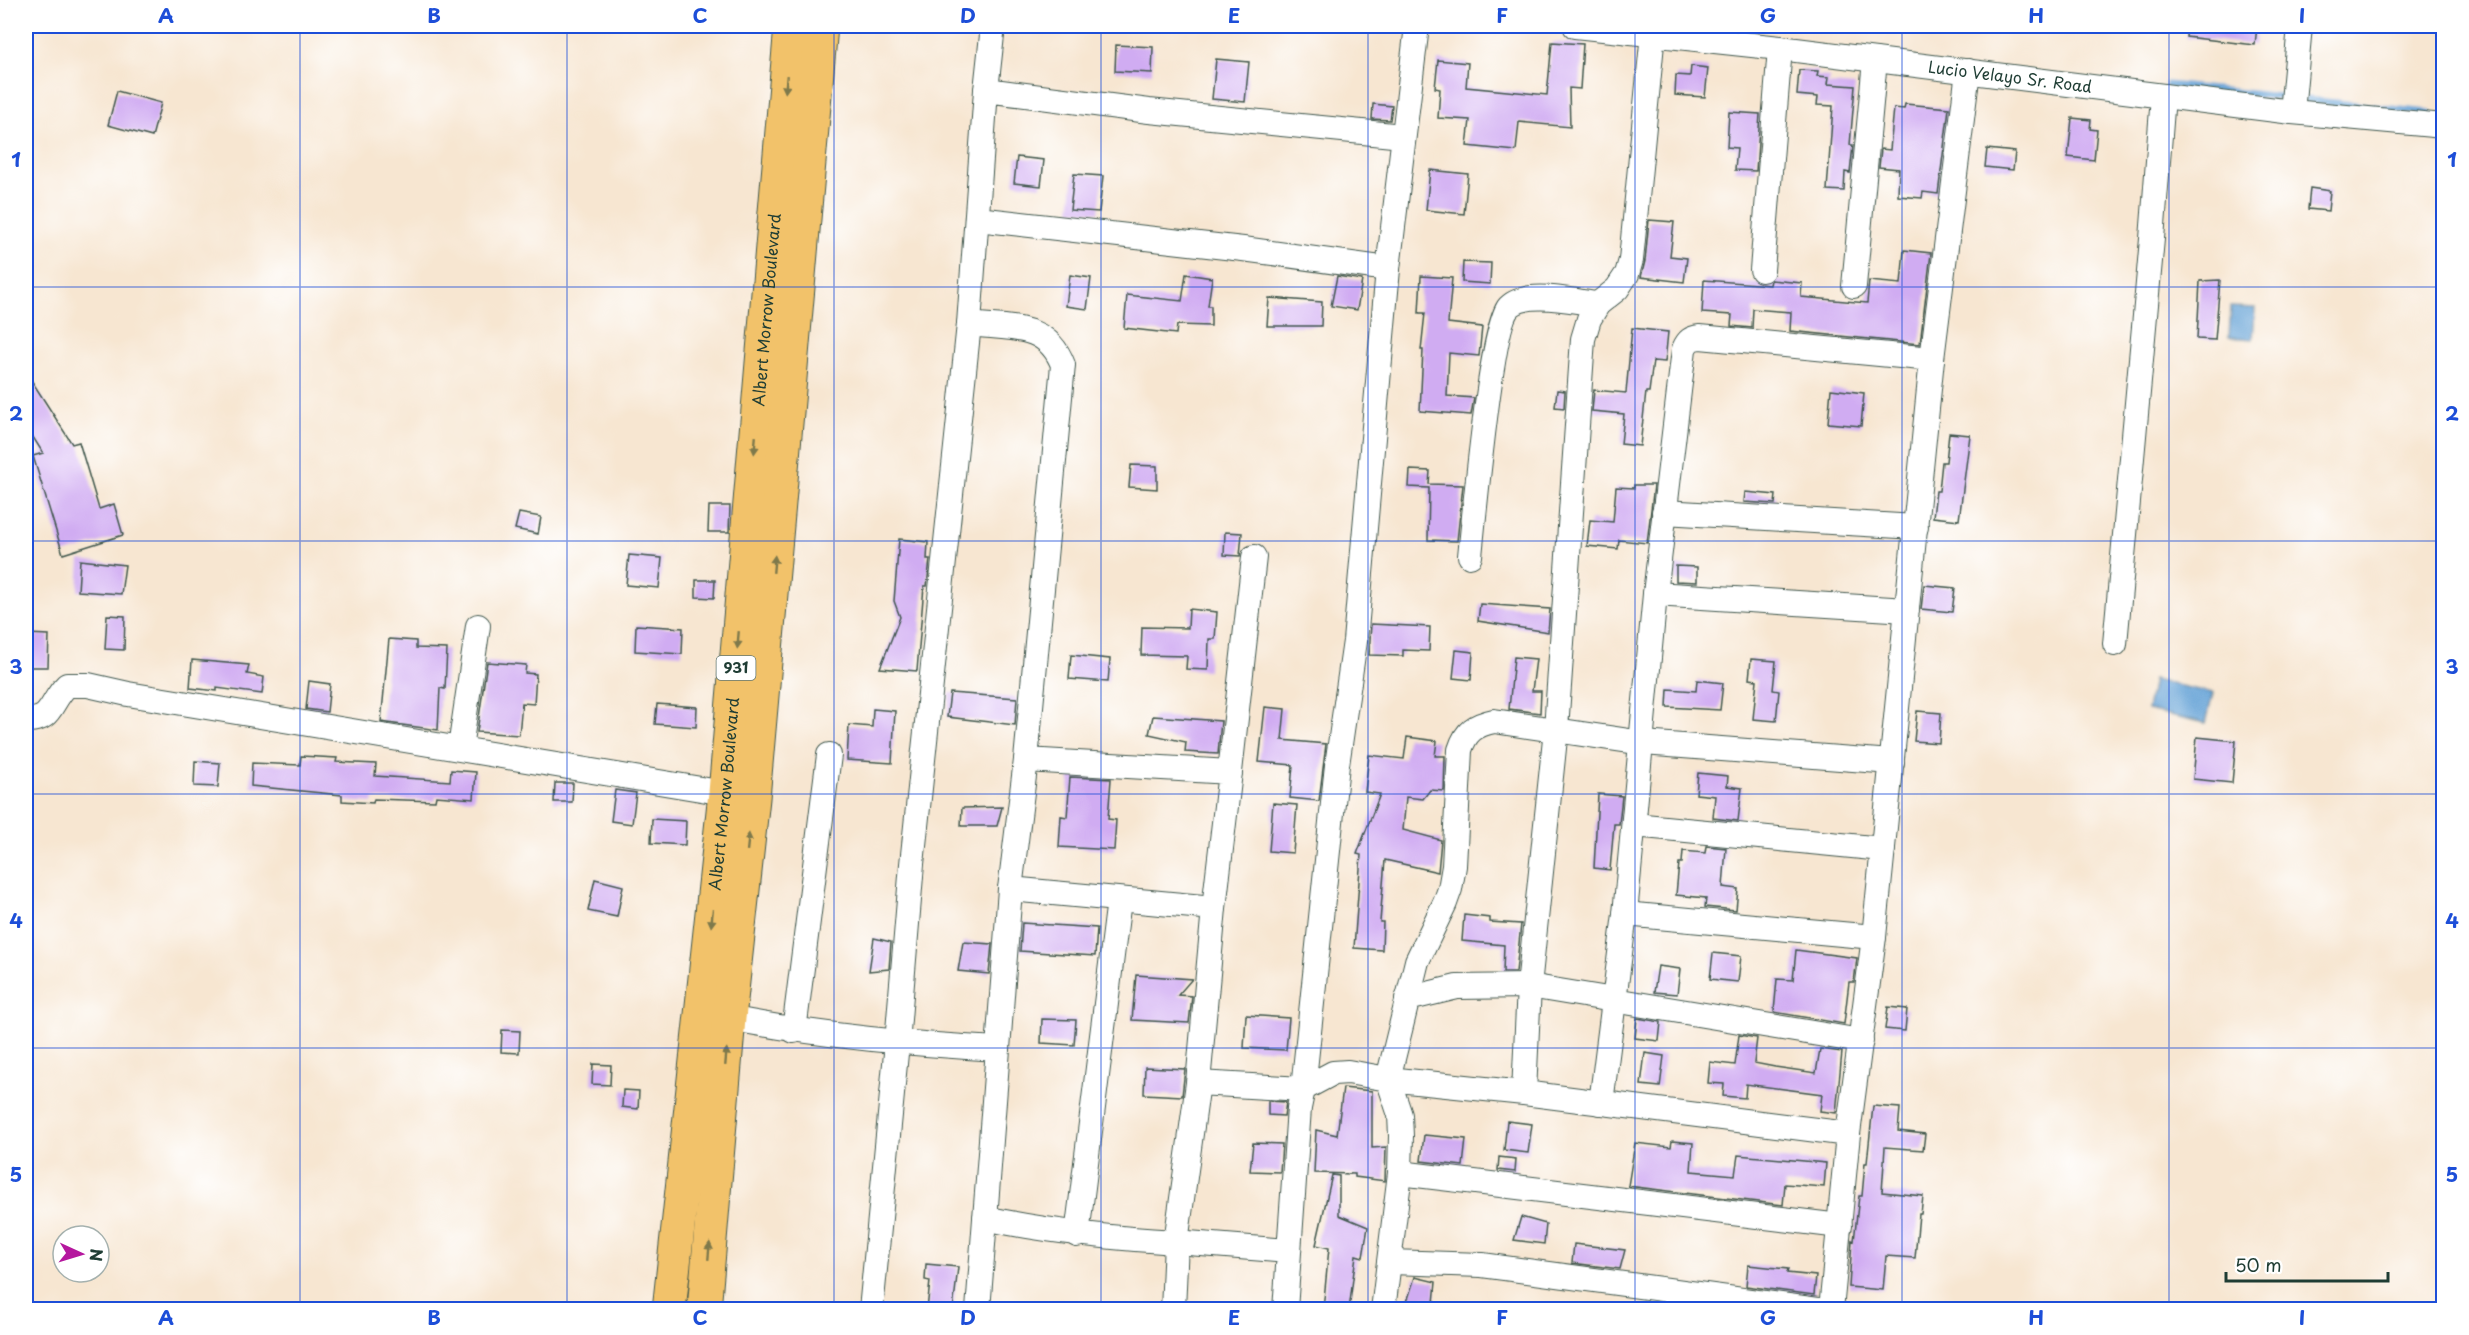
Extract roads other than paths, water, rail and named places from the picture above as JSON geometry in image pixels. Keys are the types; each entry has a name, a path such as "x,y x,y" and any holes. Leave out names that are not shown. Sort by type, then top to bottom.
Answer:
{"highway":[{"name":"Albert Morrow Boulevard","path":"669,1310 725,793 790,26"},
{"name":"Albert Morrow Boulevard","path":"704,1310 729,1018 753,798 821,26"}],"street":[{"path":"870,1310 897,1043 912,864 969,324 981,128 993,26"},
{"path":"1285,1310 1299,1108 1303,1089 1337,765 1355,640 1388,269 1402,136 1417,26"},
{"name":"Lucio Velayo Sr. Road","path":"1575,26 1779,48 2292,112 2444,126"},
{"path":"2292,112 2300,26"},
{"path":"1524,1093 1529,986 1556,729 1583,339 1589,319 1598,304 1617,289 1627,274 1631,260 1653,33"},
{"path":"1762,270 1779,48"},
{"path":"1854,286 1875,60"},
{"path":"1831,1310 1848,1134 1874,937 1932,359 1968,71"},
{"path":"986,90 1149,111 1402,136"},
{"path":"2115,644 2163,96"},
{"path":"977,219 1243,249 1388,269"},
{"path":"1470,556 1492,370 1502,320 1509,307 1522,300 1538,297 1598,304"},
{"path":"969,324 1041,335 1057,350 1062,365 1026,760 1010,889 978,1310"},
{"path":"1601,1103 1625,914 1643,743 1655,594 1684,349 1691,338 1700,336 1932,359"},
{"path":"1665,512 1916,527"},
{"path":"1173,1310 1176,1242 1198,1083 1214,908 1254,557"},
{"path":"1655,594 1907,610"},
{"path":"460,748 478,626"},
{"path":"26,720 39,720 48,713 56,696 67,685 88,686 725,793"},
{"path":"1383,1310 1400,1173 1400,1115 1388,1079 1417,961 1450,889 1454,866 1460,750 1464,736 1473,728 1494,722 1643,743 1892,762"},
{"path":"794,1031 829,755"},
{"path":"1026,760 1230,772"},
{"path":"1634,825 1883,849"},
{"path":"1010,889 1214,908"},
{"path":"1077,1235 1119,900"},
{"path":"1625,914 1874,937"},
{"path":"1407,999 1457,987 1529,986 1614,998 1861,1041"},
{"path":"729,1018 794,1031 897,1043 998,1049"},
{"path":"1198,1083 1303,1089 1333,1073 1348,1072 1388,1079 1524,1093 1848,1134"},
{"path":"1400,1173 1840,1226"},
{"path":"985,1218 1077,1235 1289,1251"},
{"path":"1390,1262 1482,1265 1818,1310"}],"water":[{"path":"2231,307 2255,308 2253,339 2229,337"},
{"path":"2153,680 2213,693 2206,723 2147,710"}],"waterway":[{"path":"2168,85 2282,97"},
{"path":"2307,100 2429,113"}]}
